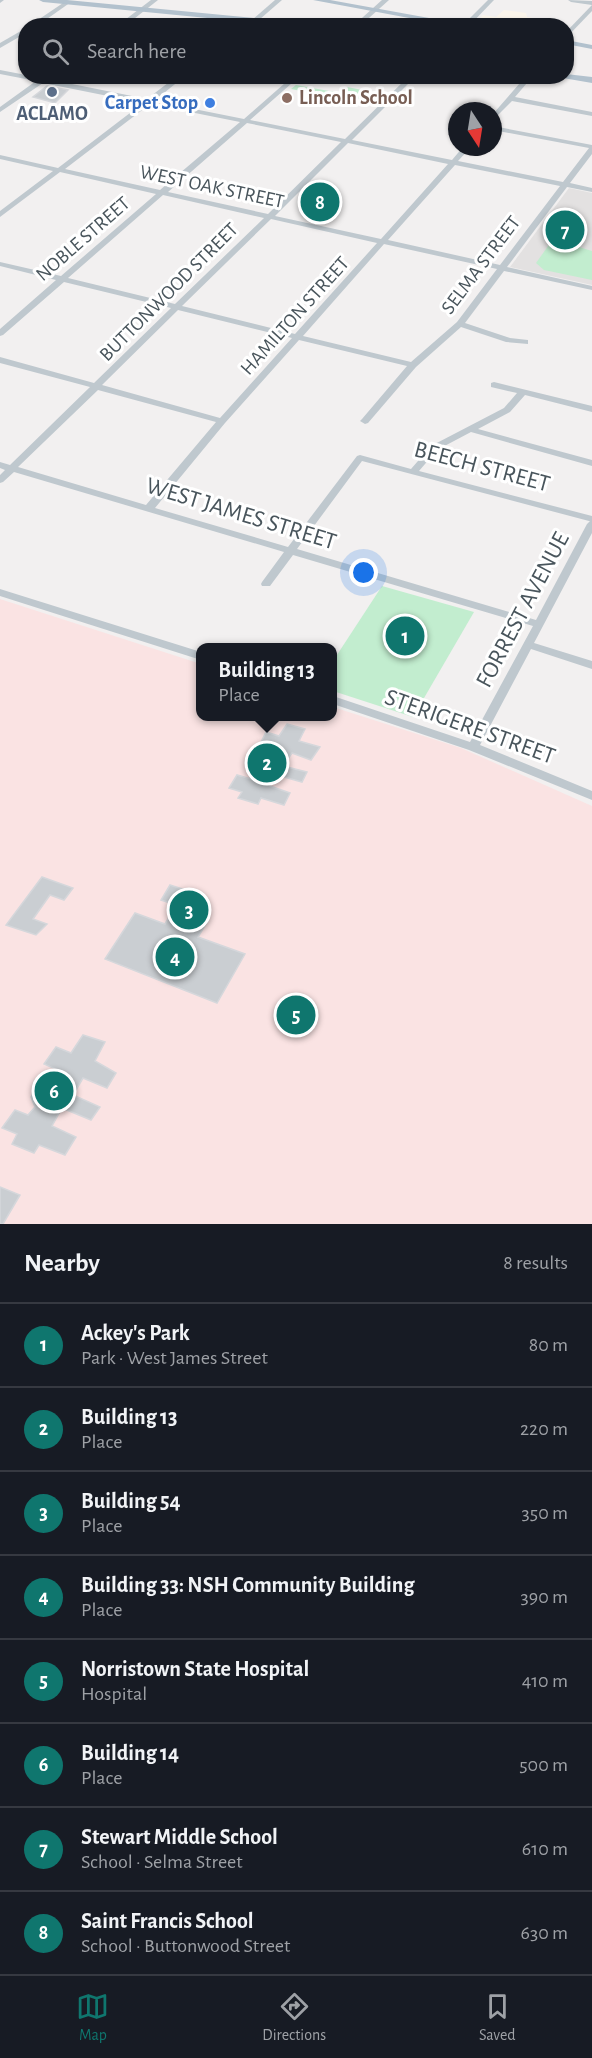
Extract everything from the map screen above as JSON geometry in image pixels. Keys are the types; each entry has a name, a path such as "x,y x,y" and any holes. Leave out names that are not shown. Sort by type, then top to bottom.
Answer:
{"main road":[{"path":"43,0 212,18"},
{"path":"317,0 426,18"},
{"path":"574,43 592,46"},
{"path":"574,77 592,80"}],"street":[{"path":"131,18 155,0"},
{"path":"257,18 279,0"},
{"path":"364,18 386,0"},
{"path":"474,18 491,0"},
{"path":"571,0 592,5 574,27"},
{"path":"44,18 68,2"},
{"path":"0,46 18,35"},
{"path":"0,72 18,74"},
{"path":"0,110 37,84"},
{"path":"71,84 149,102 348,139 592,190"},
{"path":"0,215 172,84"},
{"name":"NOBLE STREET","path":"0,333 288,84"},
{"name":"BUTTONWOOD STREET","path":"0,480 405,84"},
{"path":"502,107 522,84"},
{"path":"509,98 592,114"},
{"path":"502,130 592,148"},
{"name":"SELMA STREET","path":"366,421 412,365 460,324 592,148"},
{"name":"HAMILTON STREET","path":"149,508 222,421 459,156"},
{"name":"WEST OAK STREET","path":"0,157 592,288"},
{"path":"0,264 412,365"},
{"path":"460,324 509,340 525,342"},
{"path":"0,360 222,421"},
{"path":"494,385 592,409"},
{"path":"414,471 434,448 507,410 522,392"},
{"path":"472,430 592,462"},
{"name":"BEECH STREET","path":"289,550 360,458 592,519"},
{"name":"WEST JAMES STREET","path":"0,465 538,624"},
{"name":"FORREST AVENUE","path":"473,747 530,645 538,624 592,524"},
{"path":"266,584 289,550"},
{"path":"0,592 196,654"},
{"path":"530,645 592,665"},
{"name":"STERIGERE STREET","path":"337,701 473,747 592,796"}],"shaded area":[{"path":"504,10 526,13 527,17 533,18 480,18 483,15 496,17"},
{"path":"569,188 592,193 592,285 510,267"},
{"path":"0,599 196,662 196,721 337,721 337,708 461,748 592,806 592,1224 0,1224"}],"green space":[{"path":"296,85 340,93 347,87 388,95 376,106 291,89"},
{"path":"551,242 566,243 592,251 592,280 544,270 536,263"},
{"path":"382,586 474,612 413,717 337,692 337,655"}],"building":[{"name":"ACLAMO","path":"47,86 68,90 55,103 33,97"},
{"path":"287,724 305,729 299,741 320,747 311,760 292,753 283,766 307,772 302,782 277,775 270,786 290,793 284,805 261,798 258,804 238,798 242,792 229,788 237,775 251,779 248,765 263,745 260,744 266,732 279,736"},
{"path":"42,877 73,888 64,900 50,895 33,919 47,924 36,935 6,925"},
{"path":"170,885 205,896 209,904 201,916 209,919 198,937 245,954 217,1003 105,959 135,913 165,924 176,905 161,900"},
{"path":"83,1035 105,1042 95,1061 116,1073 107,1088 83,1078 73,1095 100,1107 91,1120 62,1108 52,1126 76,1137 65,1155 39,1145 34,1153 12,1144 17,1134 2,1128 15,1110 28,1115 35,1107 31,1097 40,1080 69,1075 44,1064 56,1047 71,1053"},
{"path":"0,1187 20,1195 3,1224 0,1224"}],"place":[{"name":"ACLAMO","path":"52,92"},
{"name":"Lincoln School","path":"287,98"},
{"name":"Carpet Stop","path":"210,103"},
{"name":"Saint Francis School","path":"320,202"},
{"name":"Stewart Middle School","path":"565,230"},
{"name":"Ackey's Park","path":"405,636"},
{"name":"Building 13","path":"267,763"},
{"name":"Building 54","path":"189,910"},
{"name":"Building 33: NSH Community Building","path":"175,957"},
{"name":"Norristown State Hospital","path":"296,1015"},
{"name":"Building 14","path":"54,1091"}]}
